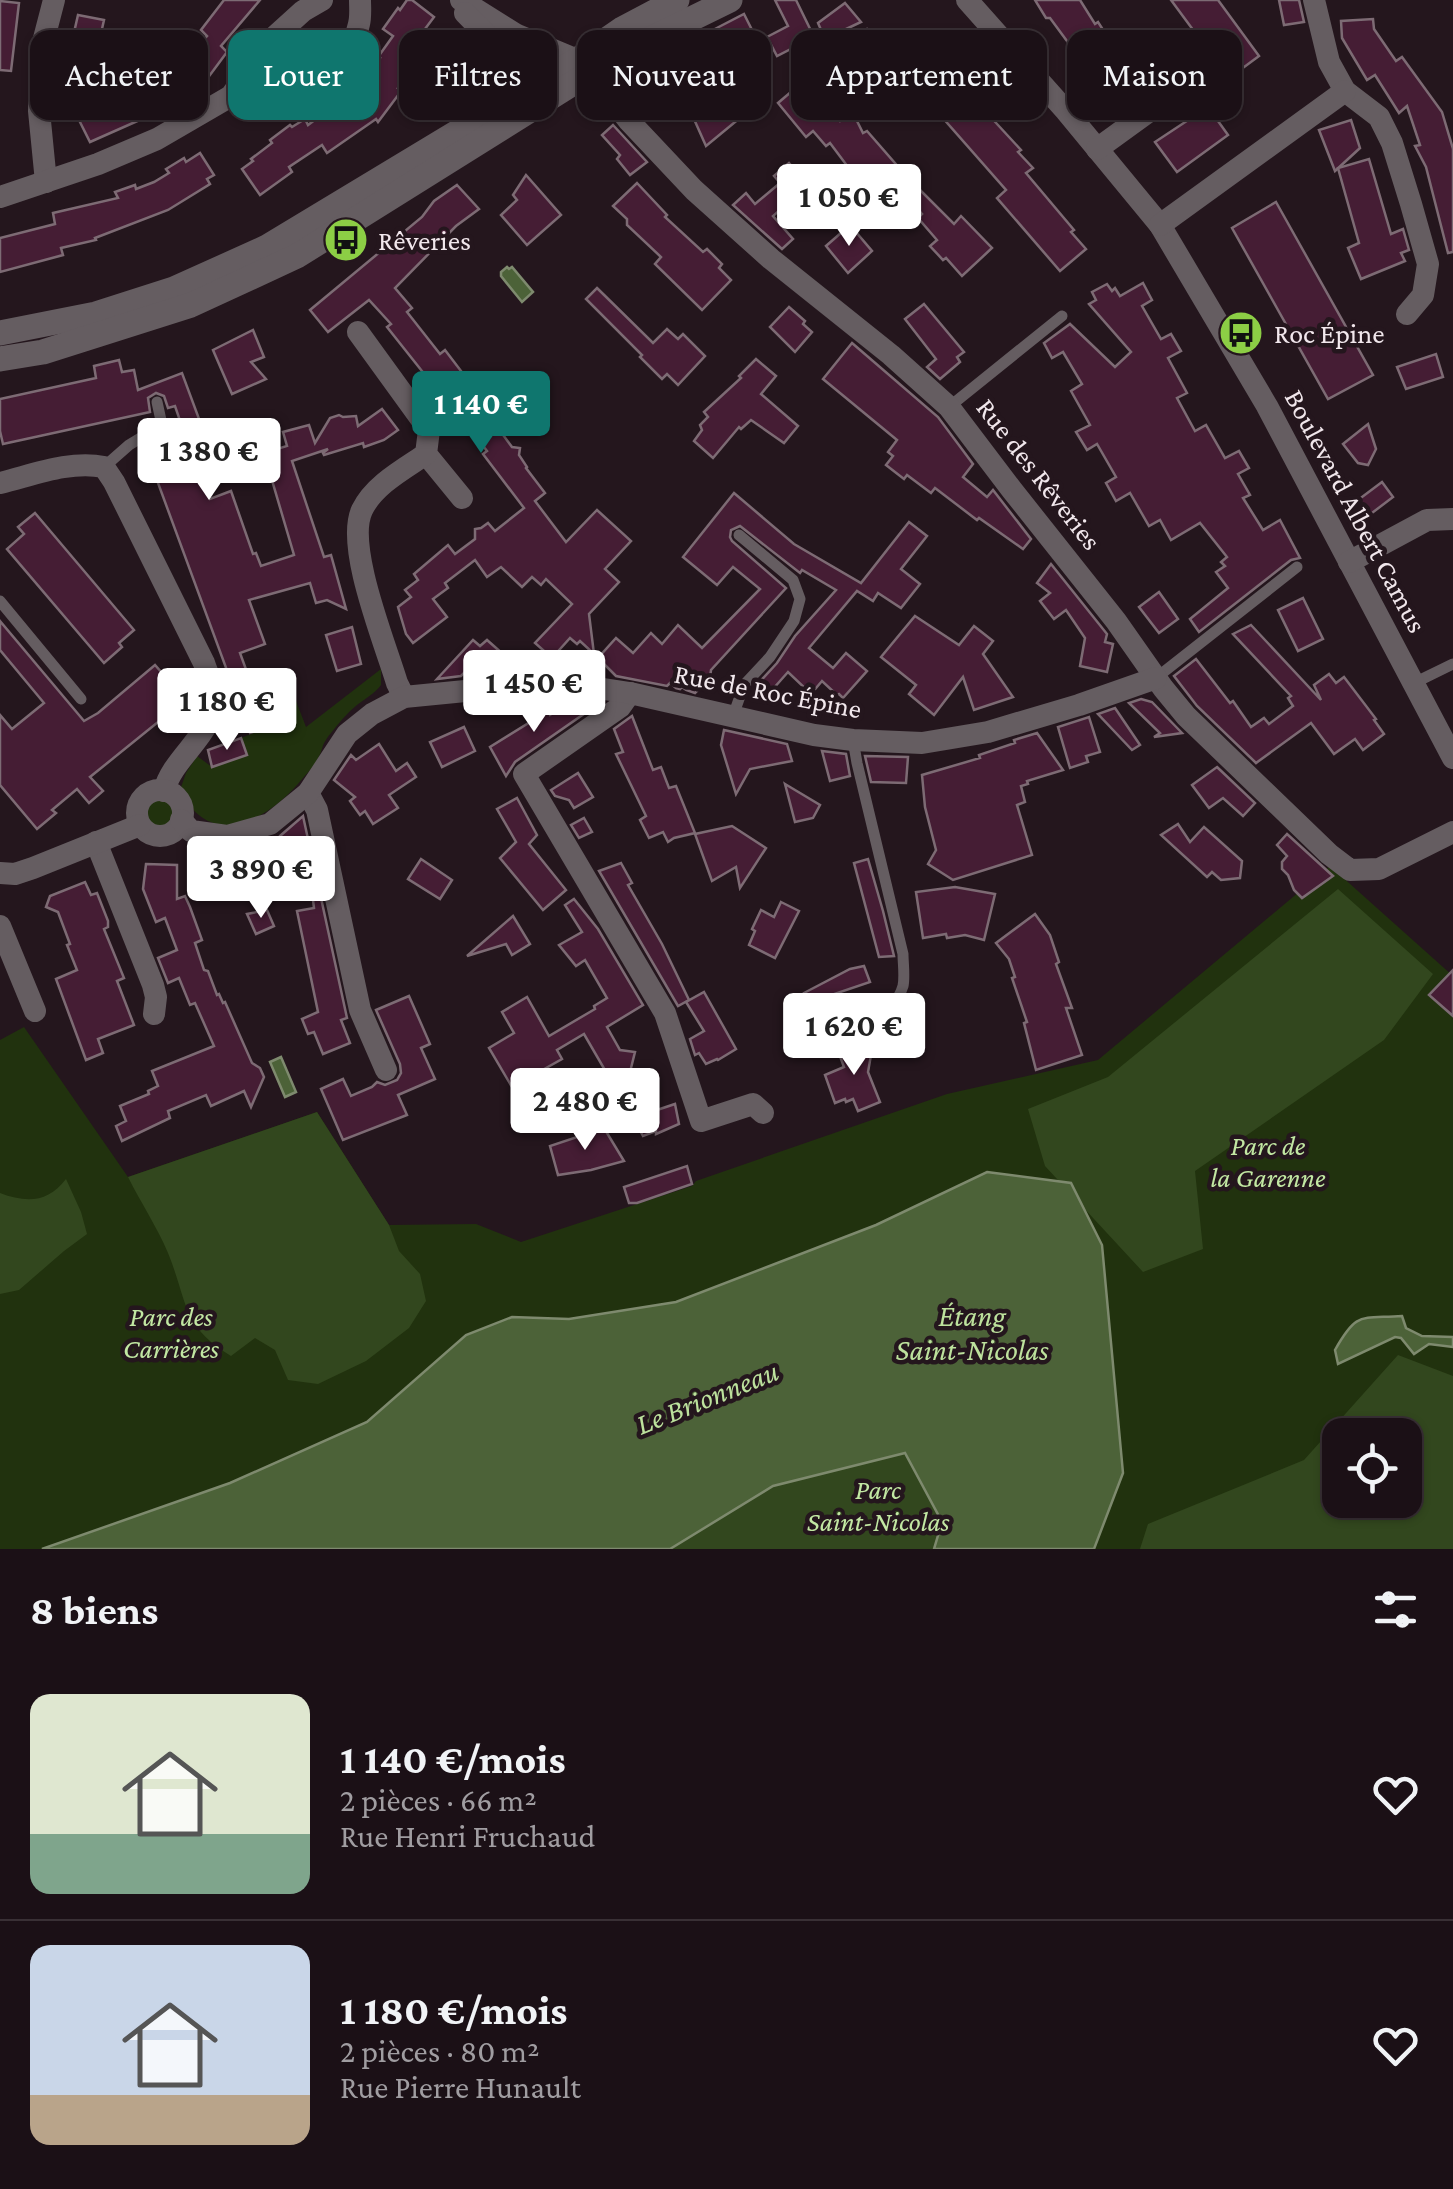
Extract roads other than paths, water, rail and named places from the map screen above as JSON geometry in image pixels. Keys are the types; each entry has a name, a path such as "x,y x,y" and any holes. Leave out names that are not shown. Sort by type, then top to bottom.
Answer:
{"street":[{"path":"46,182 40,50 54,0"},
{"path":"282,30 322,0"},
{"path":"357,30 360,0"},
{"path":"453,0 482,30"},
{"path":"460,0 517,35 577,63"},
{"path":"621,30 677,0"},
{"path":"669,30 730,0"},
{"name":"Boulevard Albert Camus","path":"967,0 1160,225 1267,406 1453,758"},
{"path":"1314,0 1329,62 1345,90 1379,117 1392,143 1428,264 1423,295 1407,314"},
{"path":"1160,225 1345,90"},
{"path":"0,198 156,140 228,98"},
{"path":"0,333 96,314 174,288 268,247 493,120"},
{"path":"0,359 43,352 191,305 298,256 500,120"},
{"name":"Rue des Rêveries","path":"628,120 694,190 771,259 949,406 1186,716 1330,854 1350,870 1379,869 1453,832"},
{"path":"1097,149 1137,120"},
{"path":"358,332 429,430 426,454 462,498"},
{"path":"404,697 358,558 356,536 361,511 377,489 426,454"},
{"path":"0,483 91,464 104,467 114,482 214,690 214,709 203,732 167,779 164,791"},
{"path":"1349,562 1426,520 1453,520"},
{"name":"Rue de Roc Épine","path":"182,820 191,831 226,836 270,824 308,793 347,734 372,714 404,697 558,682 814,735 922,743 988,732 1079,705 1154,675"},
{"path":"630,694 620,707 524,774 665,1013 702,1121 753,1104 763,1113"},
{"path":"164,791 181,805 182,820 171,834 162,836 146,832 137,811 143,797 164,791"},
{"path":"308,793 317,810 360,1010 386,1070"},
{"path":"0,873 16,874 140,825"},
{"path":"96,842 154,986 154,1014"},
{"path":"0,926 35,1011"}],"lane":[{"path":"949,406 1062,316"},
{"path":"104,467 129,445 162,425 157,402"},
{"path":"733,716 744,685 786,633 800,599 794,580 739,535"},
{"path":"1154,675 1297,567"},
{"path":"0,600 81,699"},
{"path":"1414,683 1453,664"},
{"path":"816,1050 858,1032 888,1010 903,986 903,954 853,740"}],"water":[{"path":"507,267 512,267 533,292 522,302 501,276"},
{"path":"281,1057 296,1092 285,1097 270,1062"},
{"name":"Étang Saint-Nicolas","path":"987,1172 1071,1183 1102,1245 1123,1473 1094,1549 934,1549 942,1522 905,1453 773,1486 670,1549 42,1549 230,1483 367,1422 466,1335 512,1317 569,1319 676,1302 876,1225"},
{"path":"1402,1316 1406,1328 1422,1336 1453,1337 1453,1347 1429,1344 1414,1354 1401,1338 1395,1337 1338,1364 1335,1350 1355,1323 1368,1318"}],"place":[{"name":"Rêveries","path":"346,240"},
{"name":"Roc Épine","path":"1241,333"}],"park label":[{"name":"Parc de la Garenne","path":"1268,1161"},
{"name":"Parc des Carrières","path":"171,1332"},
{"name":"Parc Saint-Nicolas","path":"878,1505"}],"water label":[{"name":"Le Brionneau","path":"707,1397"}]}
